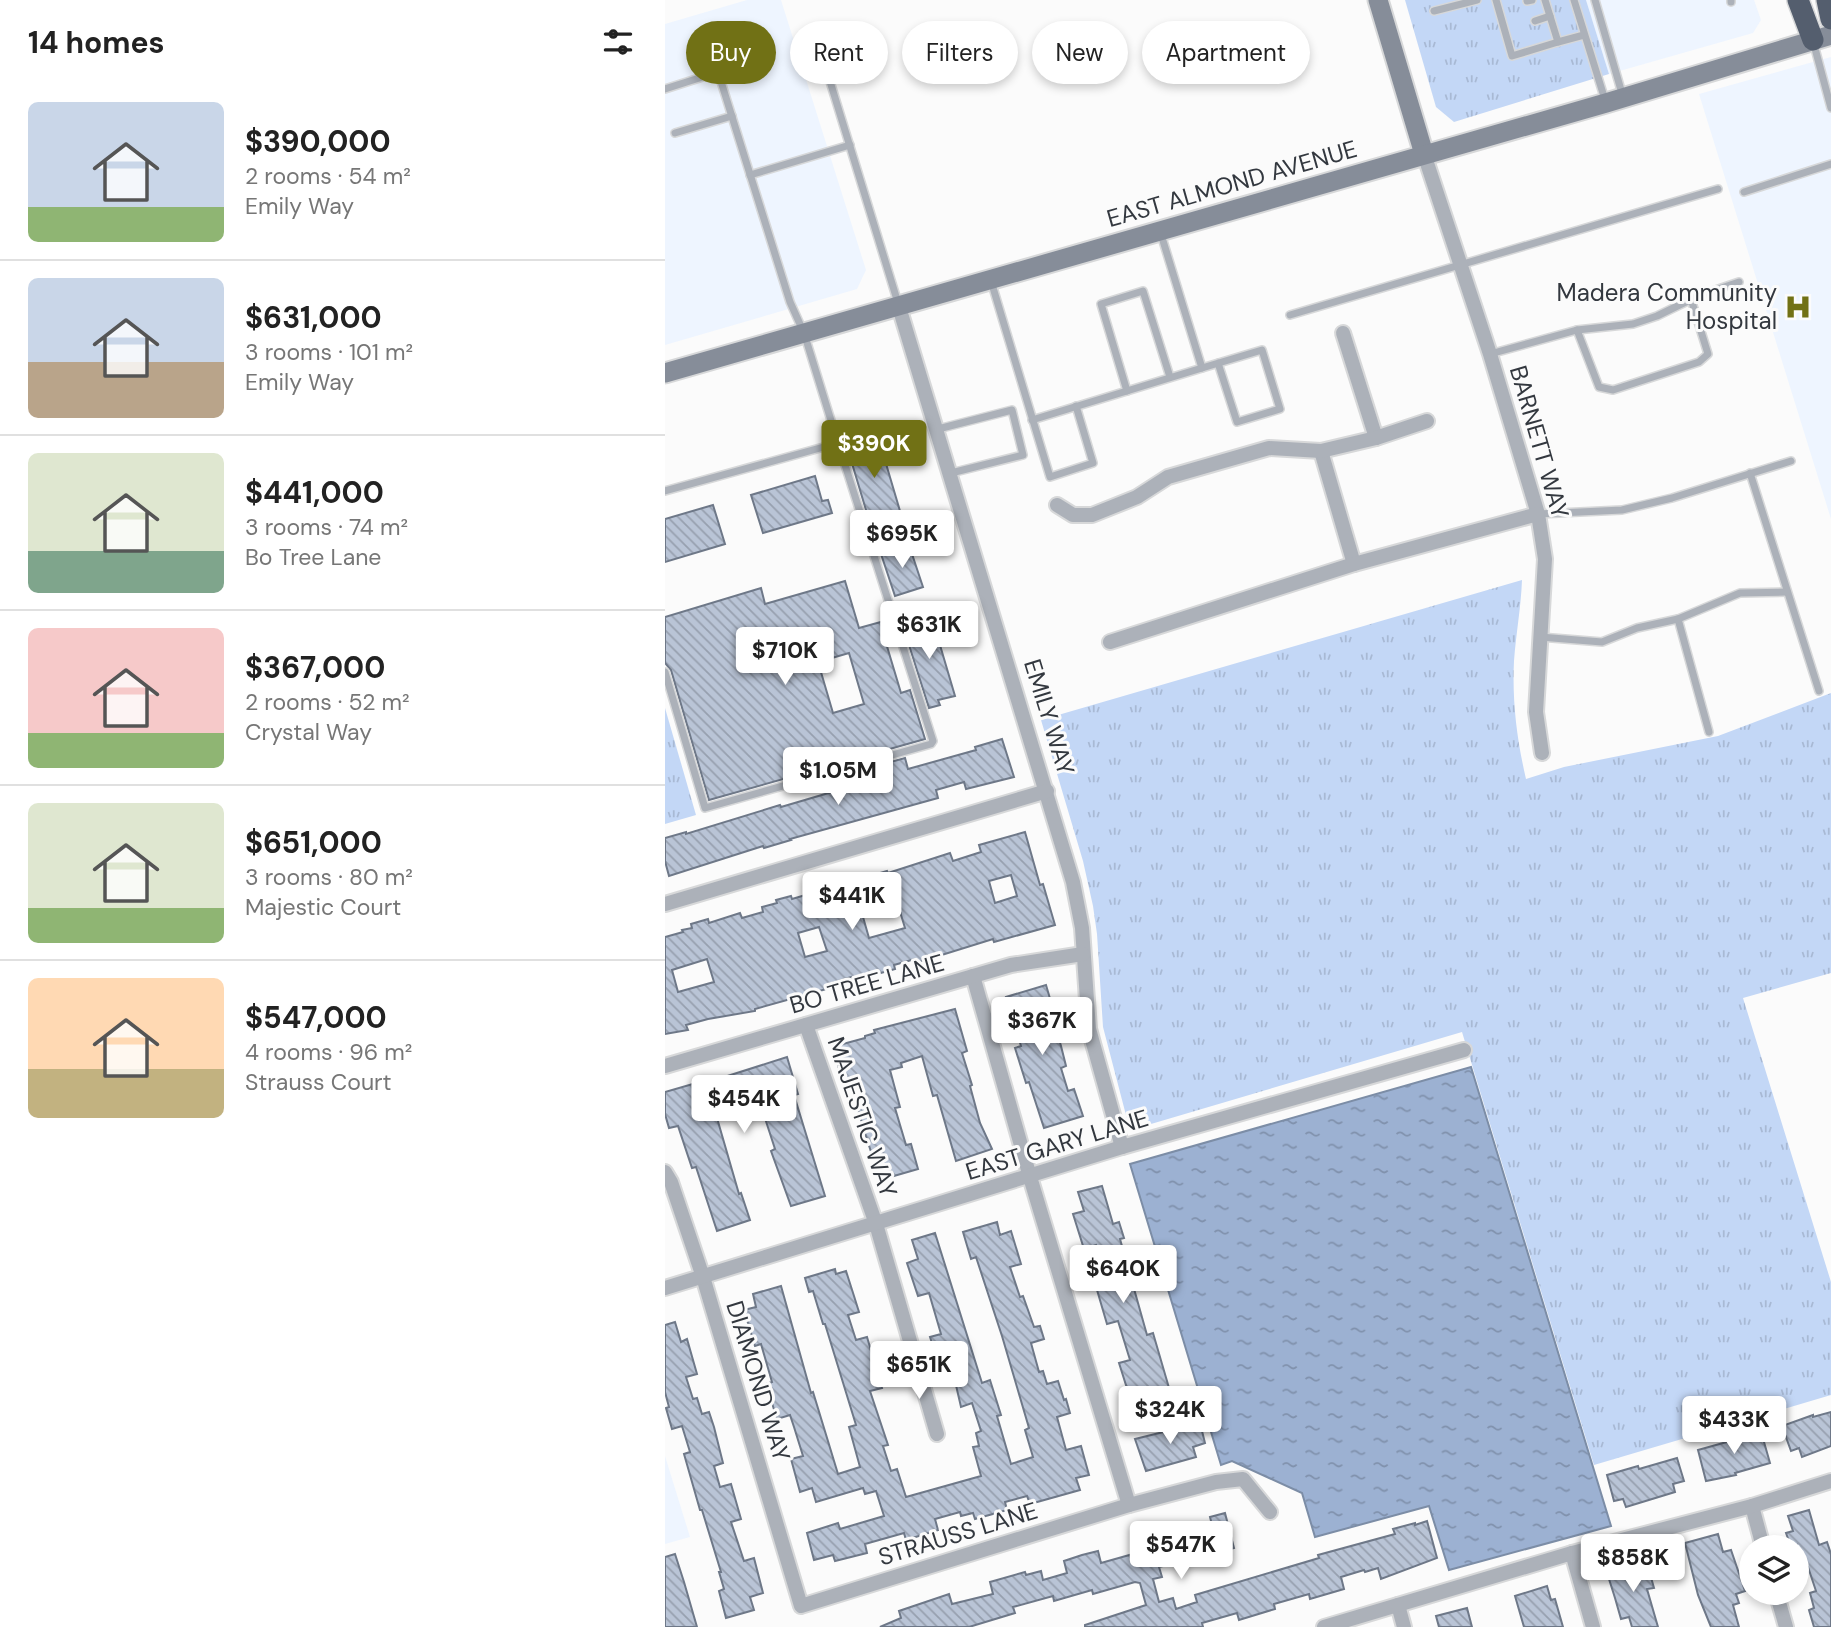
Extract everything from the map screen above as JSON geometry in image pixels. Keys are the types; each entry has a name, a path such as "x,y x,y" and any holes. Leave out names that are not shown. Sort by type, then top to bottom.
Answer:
{"highway":[{"path":"1798,0 1822,38"},
{"path":"1827,0 1831,19"}],"main road":[{"path":"1378,0 1424,154"},
{"name":"EAST ALMOND AVENUE","path":"665,373 1822,38"}],"street":[{"name":"BARNETT WAY","path":"1424,154 1462,265 1538,514 1545,559 1537,712 1542,753"},
{"name":"EMILY WAY","path":"899,307 1047,791 1079,905 1089,1029 1122,1147"},
{"path":"1343,333 1377,438"},
{"path":"1057,505 1073,514 1092,515 1137,497 1168,477 1269,447 1321,451 1377,438 1427,421"},
{"path":"1321,451 1355,564"},
{"path":"1110,642 1355,564 1538,514"},
{"path":"665,904 1047,791"},
{"name":"BO TREE LANE","path":"665,1066 1011,965 1083,954"},
{"path":"973,976 1030,1177 1129,1505"},
{"name":"MAJESTIC WAY","path":"806,1025 876,1224 937,1434"},
{"name":"EAST GARY LANE","path":"665,1289 1122,1147 1464,1050"},
{"name":"DIAMOND WAY","path":"665,1172 671,1182 703,1277 801,1605"},
{"name":"STRAUSS LANE","path":"801,1605 1129,1505 1216,1482 1243,1479 1269,1512"},
{"path":"1324,1627 1572,1553 1752,1506 1831,1481"},
{"path":"1752,1506 1760,1535"},
{"path":"1572,1553 1593,1627"},
{"path":"1398,1605 1404,1627"},
{"path":"1780,1605 1786,1627"}],"lane":[{"path":"1434,11 1477,0"},
{"path":"1496,0 1502,9 1508,29 1512,56 1584,34"},
{"path":"1545,0 1558,42"},
{"path":"1574,0 1584,34 1615,100"},
{"path":"1595,0 1615,100"},
{"path":"1535,21 1550,16"},
{"path":"1822,38 1831,108"},
{"path":"665,89 718,72 933,741 932,744 705,808 665,672"},
{"path":"831,84 899,307"},
{"path":"675,133 732,116"},
{"path":"750,175 850,145"},
{"path":"1744,192 1831,164"},
{"path":"1290,315 1718,189"},
{"path":"1160,230 1202,368"},
{"path":"990,280 1050,477 1093,463 1076,407"},
{"path":"1490,354 1577,330 1633,324 1739,282"},
{"path":"1127,391 1101,304 1143,291 1170,377"},
{"path":"1577,330 1599,387 1613,390 1699,362 1708,354 1692,299"},
{"path":"1032,420 1170,377 1262,350 1280,409 1237,422 1218,363"},
{"path":"938,429 1012,410 1023,455 951,473"},
{"path":"665,491 838,443"},
{"path":"1538,514 1622,510 1672,498 1791,461"},
{"path":"1750,473 1819,691"},
{"path":"1539,637 1602,642 1637,628 1678,619 1740,593 1787,592"},
{"path":"1678,619 1709,732"}],"shaded area":[{"path":"747,0 781,0 790,29 790,84 807,84 866,270 857,289 665,345 665,24"},
{"path":"1586,0 1754,0 1761,20 1753,33 1609,74"},
{"name":"Madera Community Hospital","path":"1831,57 1831,519 1699,94"},
{"path":"665,1456 690,1537 665,1544"}],"green space":[{"path":"1405,0 1586,0 1609,74 1454,122 1436,107"},
{"path":"1522,580 1514,661 1514,691 1526,779 1564,767 1718,736 1831,693 1831,973 1743,998 1831,1282 1831,1395 1594,1465 1462,1032 1151,1124 1127,1119 1103,1027 1093,906 1083,861 1041,720"},
{"path":"665,708 696,815 665,824"}],"water":[{"path":"1471,1067 1611,1526 1449,1570 1429,1506 1315,1537 1302,1493 1232,1461 1221,1465 1130,1164"}],"building":[{"path":"879,440 900,511 869,520 848,450"},
{"path":"815,476 822,501 828,500 832,513 763,533 751,495"},
{"path":"713,505 725,544 665,562 665,519"},
{"path":"909,545 923,587 895,596 881,554"},
{"path":"845,581 859,628 888,620 894,640 886,643 901,693 910,690 925,739 709,800 671,670 665,663 665,617 761,588 765,604","holes":["849,653 864,704 833,713 818,662"]},
{"path":"932,618 955,696 938,700 940,705 929,708 902,623"},
{"path":"1002,739 1014,777 966,789 964,782 936,790 938,798 764,848 763,846 669,876 665,861 665,838 883,777 880,765 905,758 908,769 976,750 975,747"},
{"path":"1025,832 1055,925 994,942 993,939 916,963 915,959 894,965 895,969 852,981 851,977 829,984 830,988 755,1011 708,1019 686,1025 688,1030 665,1034 665,937 692,928 691,924 708,919 709,923 740,913 742,918 763,912 762,907 777,903 776,900 791,896 792,899 950,853 953,861 981,852 979,845","holes":["1011,875 1017,896 995,903 989,881","898,905 905,928 869,938 863,917","819,927 827,951 805,957 798,933","707,959 714,982 678,992 672,970"]},
{"path":"1046,985 1054,1012 1045,1015 1053,1037 1058,1036 1066,1066 1061,1068 1068,1091 1074,1089 1083,1116 1044,1128 1015,1048 1021,1046 1006,997"},
{"path":"955,1009 967,1051 962,1053 972,1085 970,1086 980,1123 992,1149 956,1161 937,1095 933,1096 922,1056 890,1070 900,1107 895,1108 906,1145 911,1144 918,1169 880,1180 865,1133 862,1134 862,1123 851,1086 844,1087 832,1043 842,1040 843,1044 865,1038 875,1033 874,1030"},
{"path":"787,1057 798,1094 794,1095 825,1196 791,1206 771,1151 775,1149 760,1103 728,1113 717,1118 739,1194 741,1193 750,1220 717,1231 696,1167 692,1168 678,1126 669,1128 665,1114 665,1092 717,1077 718,1079"},
{"path":"1102,1186 1113,1224 1119,1222 1124,1238 1120,1239 1147,1335 1153,1333 1174,1405 1142,1415 1137,1399 1131,1401 1119,1363 1130,1360 1118,1321 1107,1324 1097,1290 1109,1286 1096,1245 1084,1249 1073,1214 1084,1211 1078,1192"},
{"path":"997,1222 1000,1235 1011,1231 1021,1264 1010,1267 1034,1327 1040,1326 1044,1339 1031,1343 1039,1372 1043,1371 1047,1384 1058,1381 1064,1400 1066,1399 1070,1413 1057,1417 1066,1450 1081,1446 1089,1475 1076,1478 1080,1490 1030,1504 1027,1496 1005,1502 1007,1510 975,1519 973,1513 961,1516 960,1512 935,1519 938,1530 906,1540 904,1533 865,1544 867,1553 835,1561 833,1555 814,1560 807,1533 838,1523 840,1529 884,1516 876,1491 865,1494 863,1488 816,1502 812,1488 800,1492 791,1459 803,1456 790,1415 777,1419 766,1384 772,1382 761,1344 755,1346 744,1310 756,1307 753,1294 781,1286 811,1393 813,1392 838,1474 860,1467 849,1427 856,1425 825,1324 813,1291 809,1292 805,1278 835,1269 836,1274 846,1271 859,1312 848,1315 856,1340 867,1337 882,1388 870,1391 888,1445 883,1446 891,1471 897,1469 906,1497 981,1476 973,1447 979,1446 976,1433 981,1431 972,1403 961,1407 952,1368 941,1371 930,1337 941,1334 929,1293 918,1296 907,1263 918,1259 912,1240 935,1233 982,1383 990,1380 1001,1415 997,1416 1011,1464 1033,1457 1025,1430 1029,1428 1002,1336 976,1257 971,1259 963,1232"},
{"path":"675,1322 681,1342 687,1339 697,1374 686,1377 693,1399 697,1398 702,1414 709,1412 714,1427 723,1463 714,1466 720,1487 731,1484 741,1519 731,1522 744,1561 754,1558 763,1593 750,1597 754,1610 726,1618 719,1591 724,1589 721,1572 684,1454 690,1452 682,1426 672,1429 666,1408 669,1407 665,1392 665,1325"},
{"path":"1831,1412 1831,1446 1802,1457 1799,1448 1791,1451 1782,1426"},
{"path":"1200,1423 1205,1443 1193,1447 1196,1457 1146,1471 1135,1439"},
{"path":"1760,1428 1770,1463 1735,1473 1736,1475 1706,1481 1698,1450 1734,1440 1733,1436"},
{"path":"1677,1458 1684,1481 1673,1484 1675,1492 1626,1507 1623,1499 1614,1501 1607,1475"},
{"path":"1809,1510 1819,1545 1827,1542 1831,1554 1831,1627 1814,1627 1809,1610 1814,1608 1810,1593 1816,1591 1809,1570 1809,1535 1787,1535 1793,1531 1788,1516"},
{"path":"1225,1513 1234,1548 1159,1567 1162,1577 1153,1579 1159,1602 1173,1598 1176,1609 1197,1602 1195,1595 1319,1558 1318,1555 1395,1534 1393,1529 1427,1521 1437,1558 1381,1579 1378,1568 1365,1572 1364,1570 1341,1577 1344,1589 1310,1599 1309,1594 1274,1604 1275,1609 1239,1620 1237,1613 1202,1623 1203,1627 1085,1627 1146,1605 1140,1583 1135,1582 1054,1601 1053,1596 1013,1607 1015,1613 969,1627 880,1627 901,1618 899,1611 949,1594 952,1604 993,1594 990,1582 1025,1572 1026,1575 1041,1571 1043,1580 1067,1573 1064,1561 1082,1555 1098,1551 1101,1563 1140,1552 1136,1540 1170,1531 1172,1538 1185,1534 1186,1537 1213,1529 1210,1517"},
{"path":"1718,1534 1723,1552 1731,1550 1739,1573 1739,1593 1736,1594 1739,1603 1733,1605 1739,1627 1711,1627 1698,1595 1685,1543"},
{"path":"675,1554 697,1627 665,1627 665,1557"},
{"path":"1638,1557 1643,1576 1650,1574 1654,1588 1647,1589 1658,1627 1632,1627 1629,1617 1621,1619 1609,1579 1617,1577 1613,1564"},
{"path":"1547,1586 1551,1600 1555,1599 1563,1627 1524,1627 1515,1596"},
{"path":"1467,1608 1472,1627 1439,1627 1436,1616"}],"place":[{"name":"Madera Community Hospital","path":"1798,307"}]}
